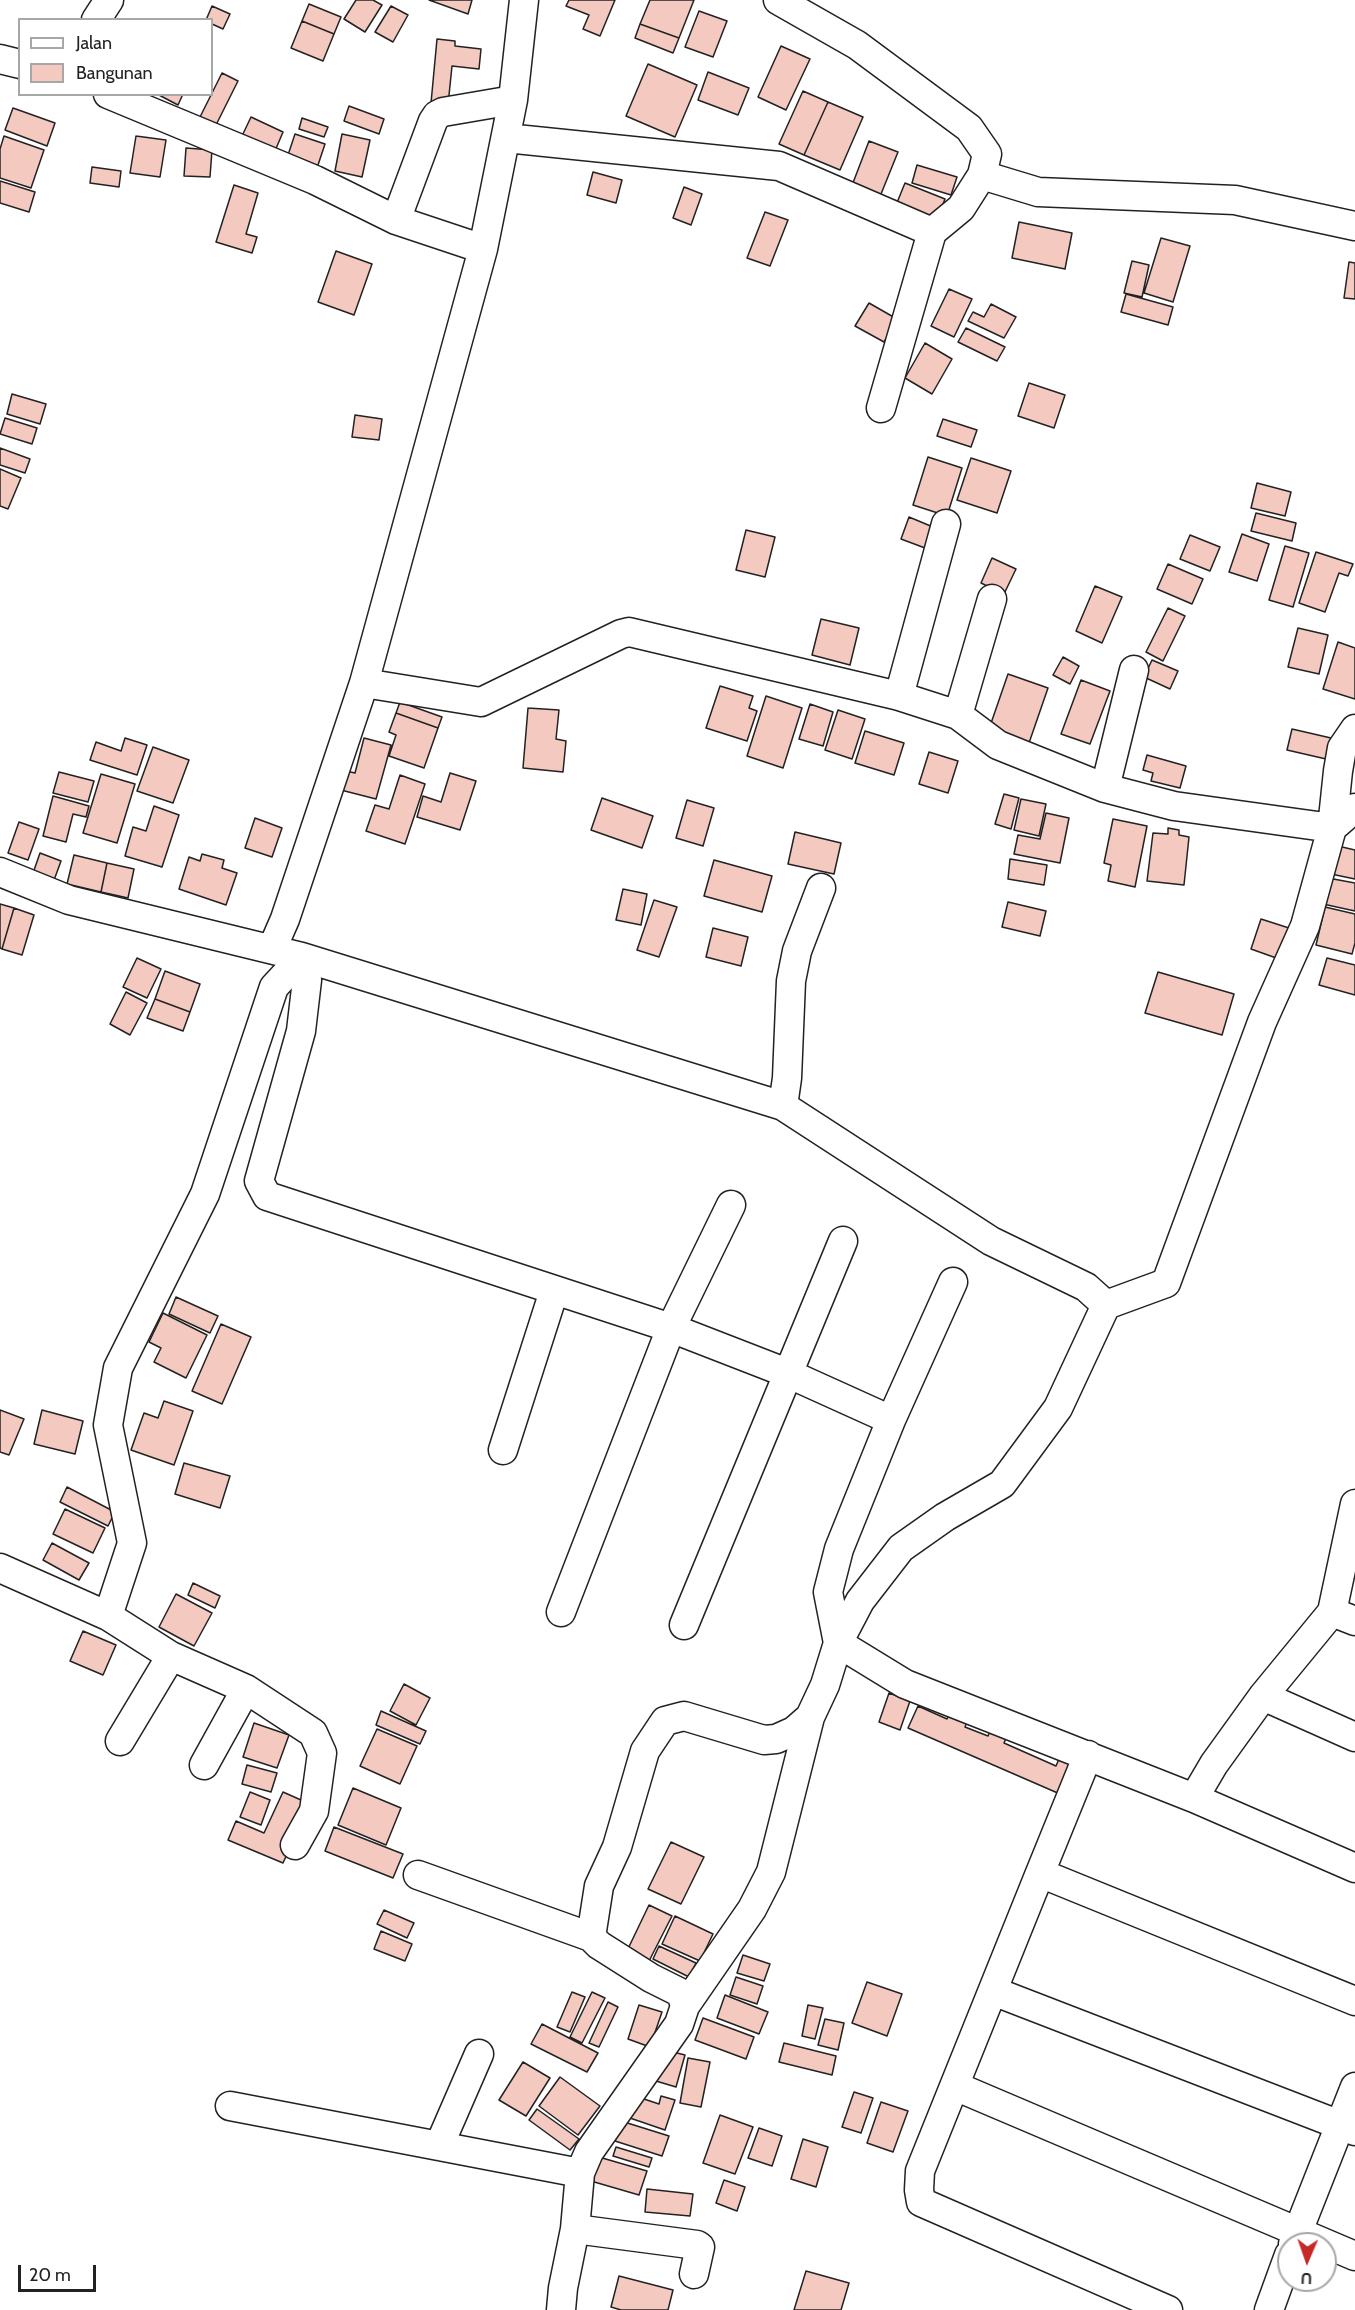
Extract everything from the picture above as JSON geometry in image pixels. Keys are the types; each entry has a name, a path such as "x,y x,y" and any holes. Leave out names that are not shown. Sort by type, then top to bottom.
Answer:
{"street":[{"path":"97,18 109,0"},
{"path":"272,949 285,919 364,683 483,249 513,100 524,0"},
{"path":"777,0 857,45 969,128 987,154 982,175 961,208 932,232 881,408"},
{"path":"0,59 18,64"},
{"path":"113,96 315,180 396,220 483,249"},
{"path":"396,220 433,121 437,116 443,112 513,100"},
{"path":"506,138 779,166 932,232"},
{"path":"982,175 1038,192 1235,200 1355,226"},
{"path":"899,696 946,524"},
{"path":"958,715 992,599"},
{"path":"364,683 481,702 629,632 899,696 958,715 998,746 1106,788 1174,806 1332,828 1355,808"},
{"path":"1106,788 1134,670"},
{"path":"561,2310 575,2229 580,2172 589,2152 679,2024 685,2006 752,1909 771,1872 810,1717 825,1685 838,1642 860,1601 902,1548 945,1517 1002,1484 1058,1408 1106,1305 1166,1283 1262,1022 1305,926 1332,828 1342,748 1355,729"},
{"path":"0,872 69,900 302,957 783,1106 991,1241 1086,1287 1106,1305"},
{"path":"783,1106 788,1078 791,981 797,951 821,888"},
{"path":"302,957 307,980 301,1031 259,1181 267,1196 671,1328 788,1373 891,1420"},
{"path":"108,1616 132,1543 108,1425 118,1368 205,1194 274,987 302,957"},
{"path":"561,1612 671,1328 731,1205"},
{"path":"684,1625 843,1241"},
{"path":"953,1282 891,1420 839,1549 828,1592 838,1642 905,1684 1089,1755 1355,1868"},
{"path":"503,1450 554,1291"},
{"path":"1194,1798 1214,1764 1263,1696 1343,1617 1355,1504"},
{"path":"0,1568 108,1616 171,1656 246,1689 313,1733 322,1753 314,1811 295,1845"},
{"path":"120,1741 171,1656"},
{"path":"204,1766 246,1689"},
{"path":"1263,1696 1355,1737"},
{"path":"591,1936 599,1887 617,1847 645,1751 665,1721 684,1716 764,1740 776,1739 794,1731 810,1717"},
{"path":"1089,1755 920,2171 919,2190 921,2202 1168,2310"},
{"path":"1040,1873 1355,2001"},
{"path":"418,1875 591,1936 599,1945 651,1978 681,1993 685,2006"},
{"path":"993,1991 1347,2128"},
{"path":"439,2146 479,2054"},
{"path":"955,2086 1277,2237"},
{"path":"1299,2232 1347,2128 1355,2087"},
{"path":"230,2106 580,2172"},
{"path":"575,2229 697,2245 700,2247 694,2274"},
{"path":"1337,2253 1355,2256"},
{"path":"1269,2310 1277,2288"}],"building":[{"path":"356,0 373,0 382,5 365,32 344,19"},
{"path":"429,0 472,0 468,14"},
{"path":"569,0 615,0 600,36 583,29 589,15 566,6"},
{"path":"650,0 694,0 679,38 640,24"},
{"path":"309,4 341,17 334,34 302,21"},
{"path":"212,6 230,14 223,29 213,24 213,18 207,18"},
{"path":"391,6 408,15 393,42 375,32"},
{"path":"699,11 727,21 713,57 685,47"},
{"path":"302,21 334,34 323,61 291,48"},
{"path":"640,24 679,38 673,53 635,38"},
{"path":"437,39 455,41 455,46 481,49 479,69 452,66 448,105 431,103"},
{"path":"781,46 810,59 786,110 758,97"},
{"path":"648,64 697,85 675,137 626,116"},
{"path":"708,72 749,88 738,115 698,100"},
{"path":"222,73 238,81 216,125 200,117 210,96 213,96 213,91"},
{"path":"803,91 828,102 804,155 779,144"},
{"path":"161,96 182,96 178,105"},
{"path":"828,102 863,117 840,170 804,155"},
{"path":"349,106 384,119 379,134 344,121"},
{"path":"13,108 55,123 47,146 5,130"},
{"path":"251,117 283,132 275,151 242,136"},
{"path":"302,118 328,127 324,137 299,129"},
{"path":"295,134 325,144 317,168 287,158"},
{"path":"342,134 370,140 362,177 335,171"},
{"path":"4,136 44,150 31,188 0,178 0,149"},
{"path":"136,136 166,140 160,177 130,173"},
{"path":"869,141 898,152 879,199 851,188"},
{"path":"186,148 212,150 210,177 184,176"},
{"path":"917,165 957,177 951,195 912,183"},
{"path":"92,167 121,171 119,187 90,183"},
{"path":"593,172 622,180 616,203 587,195"},
{"path":"0,181 35,192 29,212 0,203"},
{"path":"905,183 945,199 934,227 894,210"},
{"path":"234,185 258,193 246,234 257,237 252,253 216,242"},
{"path":"684,187 702,194 691,225 673,218"},
{"path":"765,212 788,220 770,266 747,258"},
{"path":"1019,222 1072,233 1065,269 1012,258"},
{"path":"1161,238 1190,246 1173,302 1144,293"},
{"path":"336,251 372,264 354,315 318,302"},
{"path":"1132,261 1149,265 1142,297 1124,293"},
{"path":"1349,262 1355,263 1355,299 1344,298"},
{"path":"949,289 972,299 954,337 931,326"},
{"path":"1126,294 1173,307 1168,325 1121,312"},
{"path":"869,303 897,319 884,342 855,326"},
{"path":"991,304 1016,317 1004,338 968,321 973,312 984,317"},
{"path":"966,328 1005,347 997,361 958,342"},
{"path":"925,343 952,359 932,394 905,378"},
{"path":"1029,383 1065,395 1054,428 1018,416"},
{"path":"12,394 46,404 40,424 7,414"},
{"path":"355,415 382,419 379,440 352,437"},
{"path":"5,418 37,428 32,444 0,434"},
{"path":"943,419 977,430 971,447 937,436"},
{"path":"0,448 30,459 25,473 0,465"},
{"path":"928,457 962,468 947,516 913,505"},
{"path":"971,458 1011,471 997,513 957,500"},
{"path":"0,469 21,478 8,509 0,506"},
{"path":"1257,483 1291,492 1285,516 1251,508"},
{"path":"1256,513 1296,523 1292,541 1251,531"},
{"path":"909,517 933,527 925,548 901,539"},
{"path":"746,530 775,537 765,577 736,570"},
{"path":"1242,534 1269,544 1257,581 1229,572"},
{"path":"1190,535 1220,547 1210,571 1180,559"},
{"path":"1285,546 1309,553 1293,607 1269,600"},
{"path":"1316,552 1353,564 1348,576 1339,573 1325,612 1299,603"},
{"path":"992,558 1016,569 1004,594 981,583"},
{"path":"1168,564 1203,579 1192,604 1157,589"},
{"path":"1095,586 1122,597 1102,643 1076,631"},
{"path":"1168,608 1185,616 1163,661 1146,652"},
{"path":"821,619 859,628 850,665 812,655"},
{"path":"1298,628 1328,635 1319,674 1288,667"},
{"path":"1338,642 1355,648 1355,699 1323,689"},
{"path":"1063,657 1079,666 1070,684 1053,675"},
{"path":"1152,660 1178,671 1170,689 1144,677"},
{"path":"1008,674 1048,688 1029,743 989,729"},
{"path":"1081,680 1110,691 1090,744 1061,734"},
{"path":"720,686 753,696 749,708 757,711 747,741 706,728"},
{"path":"766,696 802,708 783,768 747,756"},
{"path":"400,702 442,717 438,728 396,713"},
{"path":"810,704 833,712 823,746 799,739"},
{"path":"528,708 559,710 556,739 566,741 563,772 523,768"},
{"path":"838,710 865,719 852,759 825,750"},
{"path":"396,713 438,728 424,768 389,756 396,735 389,732"},
{"path":"1292,729 1331,738 1326,759 1287,750"},
{"path":"865,731 904,743 894,775 855,763"},
{"path":"125,738 147,745 137,775 90,760 96,742 121,751"},
{"path":"364,738 391,745 376,799 337,789 342,770 355,773"},
{"path":"153,747 189,760 173,803 137,791"},
{"path":"929,752 958,761 948,793 919,784"},
{"path":"1147,755 1186,766 1180,788 1151,781 1153,773 1143,770"},
{"path":"59,772 94,781 88,802 53,793"},
{"path":"450,773 476,781 460,830 417,817 423,796 441,802"},
{"path":"101,774 135,784 117,843 83,833"},
{"path":"400,775 425,784 405,844 366,831 375,805 389,809"},
{"path":"1004,794 1019,798 1011,829 995,824"},
{"path":"53,796 89,806 86,817 73,814 66,842 43,836"},
{"path":"602,798 653,816 642,848 591,830"},
{"path":"1021,799 1046,804 1039,836 1014,830"},
{"path":"687,800 714,808 703,846 676,838"},
{"path":"154,806 179,815 162,867 125,856 133,827 146,831"},
{"path":"1046,813 1069,818 1060,863 1014,854 1018,835 1040,839"},
{"path":"255,818 282,828 272,857 245,848"},
{"path":"1113,819 1147,826 1135,887 1108,881 1111,865 1104,863"},
{"path":"19,822 39,829 28,860 8,853"},
{"path":"1168,828 1179,830 1179,835 1189,837 1184,885 1147,881 1153,833 1168,834"},
{"path":"795,832 841,843 834,874 788,864"},
{"path":"1338,846 1355,850 1355,879 1331,874"},
{"path":"40,853 61,861 53,883 32,876"},
{"path":"202,854 224,860 222,868 237,873 226,905 179,889 189,857 200,861"},
{"path":"74,855 107,863 101,892 67,884"},
{"path":"1010,859 1047,865 1044,885 1008,879"},
{"path":"714,860 772,876 762,912 704,896"},
{"path":"107,863 134,869 128,898 101,892"},
{"path":"1328,878 1355,883 1355,911 1323,904"},
{"path":"623,889 647,894 641,925 616,920"},
{"path":"654,900 677,907 659,957 637,950"},
{"path":"1008,902 1046,911 1040,936 1002,927"},
{"path":"0,904 14,908 2,949 0,948"},
{"path":"1325,907 1355,914 1355,943 1352,954 1316,945"},
{"path":"14,908 34,915 22,955 2,949"},
{"path":"1261,919 1289,928 1279,959 1251,949"},
{"path":"713,928 748,937 741,966 706,957"},
{"path":"137,958 161,969 147,998 123,987"},
{"path":"1327,958 1355,965 1355,995 1319,985"},
{"path":"165,971 200,984 190,1012 155,999"},
{"path":"1158,972 1234,994 1222,1035 1145,1013"},
{"path":"126,992 147,1003 130,1035 110,1024"},
{"path":"155,999 190,1012 183,1031 147,1018"},
{"path":"176,1297 218,1316 210,1333 169,1314"},
{"path":"163,1313 207,1335 186,1378 154,1362 161,1348 149,1342"},
{"path":"221,1324 251,1337 222,1404 192,1391"},
{"path":"164,1401 193,1411 174,1465 131,1450 144,1413 158,1418"},
{"path":"0,1410 24,1419 9,1455 0,1452"},
{"path":"42,1410 83,1421 75,1454 34,1444"},
{"path":"184,1463 230,1476 220,1508 175,1494"},
{"path":"67,1487 115,1512 108,1526 60,1502"},
{"path":"65,1509 105,1528 93,1553 53,1534"},
{"path":"52,1543 89,1563 79,1580 43,1560"},
{"path":"193,1583 220,1596 215,1608 188,1595"},
{"path":"176,1594 212,1613 194,1646 159,1627"},
{"path":"83,1631 116,1645 103,1675 70,1661"},
{"path":"404,1684 430,1698 416,1725 390,1711"},
{"path":"889,1693 910,1701 900,1730 879,1722"},
{"path":"918,1706 947,1719 953,1706 971,1713 965,1727 988,1736 994,1722 1010,1729 1004,1743 1056,1766 1062,1752 1076,1758 1060,1794 908,1728"},
{"path":"381,1711 426,1731 420,1744 376,1725"},
{"path":"254,1723 289,1735 277,1768 243,1757"},
{"path":"377,1729 417,1746 400,1784 360,1766"},
{"path":"247,1765 277,1773 271,1792 242,1784"},
{"path":"353,1788 401,1808 386,1845 338,1825"},
{"path":"250,1792 270,1800 261,1825 240,1817"},
{"path":"283,1792 310,1804 283,1863 228,1840 236,1821 264,1833"},
{"path":"334,1827 403,1854 393,1878 325,1851"},
{"path":"671,1842 704,1857 681,1904 648,1889"},
{"path":"649,1905 672,1916 647,1965 625,1955"},
{"path":"384,1910 414,1923 407,1938 377,1924"},
{"path":"675,1916 713,1934 700,1961 662,1944"},
{"path":"381,1931 412,1944 405,1961 374,1949"},
{"path":"659,1946 696,1963 689,1977 653,1959"},
{"path":"743,1955 770,1964 764,1981 737,1973"},
{"path":"736,1977 763,1986 757,2004 730,1995"},
{"path":"867,1982 902,1994 887,2036 852,2023"},
{"path":"572,1992 585,1997 570,2032 557,2027"},
{"path":"592,1992 605,1998 582,2043 570,2037"},
{"path":"725,1995 768,2012 759,2034 717,2018"},
{"path":"608,2002 618,2007 599,2047 589,2043"},
{"path":"639,2005 662,2012 650,2047 628,2039"},
{"path":"808,2005 823,2008 815,2039 802,2036"},
{"path":"703,2018 754,2037 746,2059 695,2040"},
{"path":"825,2019 844,2023 838,2050 818,2045"},
{"path":"542,2024 598,2053 587,2072 531,2044"},
{"path":"784,2043 836,2056 832,2075 779,2062"},
{"path":"665,2050 685,2055 676,2087 656,2081"},
{"path":"688,2058 710,2062 701,2107 680,2103"},
{"path":"523,2062 550,2078 526,2116 499,2100"},
{"path":"560,2077 600,2106 578,2135 539,2106"},
{"path":"854,2092 873,2098 861,2133 842,2127"},
{"path":"635,2096 659,2104 661,2096 675,2100 665,2130 627,2117"},
{"path":"881,2102 908,2111 893,2152 867,2143"},
{"path":"537,2109 579,2139 570,2150 529,2120"},
{"path":"720,2115 753,2127 735,2174 703,2163"},
{"path":"621,2121 669,2136 662,2156 615,2141"},
{"path":"759,2128 782,2136 772,2166 748,2158"},
{"path":"803,2139 828,2147 816,2187 791,2179"},
{"path":"616,2147 652,2158 649,2167 613,2156"},
{"path":"592,2155 647,2171 639,2195 584,2179"},
{"path":"724,2180 745,2187 737,2211 716,2203"},
{"path":"647,2189 693,2194 690,2216 645,2212"},
{"path":"806,2271 849,2283 841,2310 794,2310"},
{"path":"619,2276 673,2290 668,2310 621,2310 611,2307"}]}
